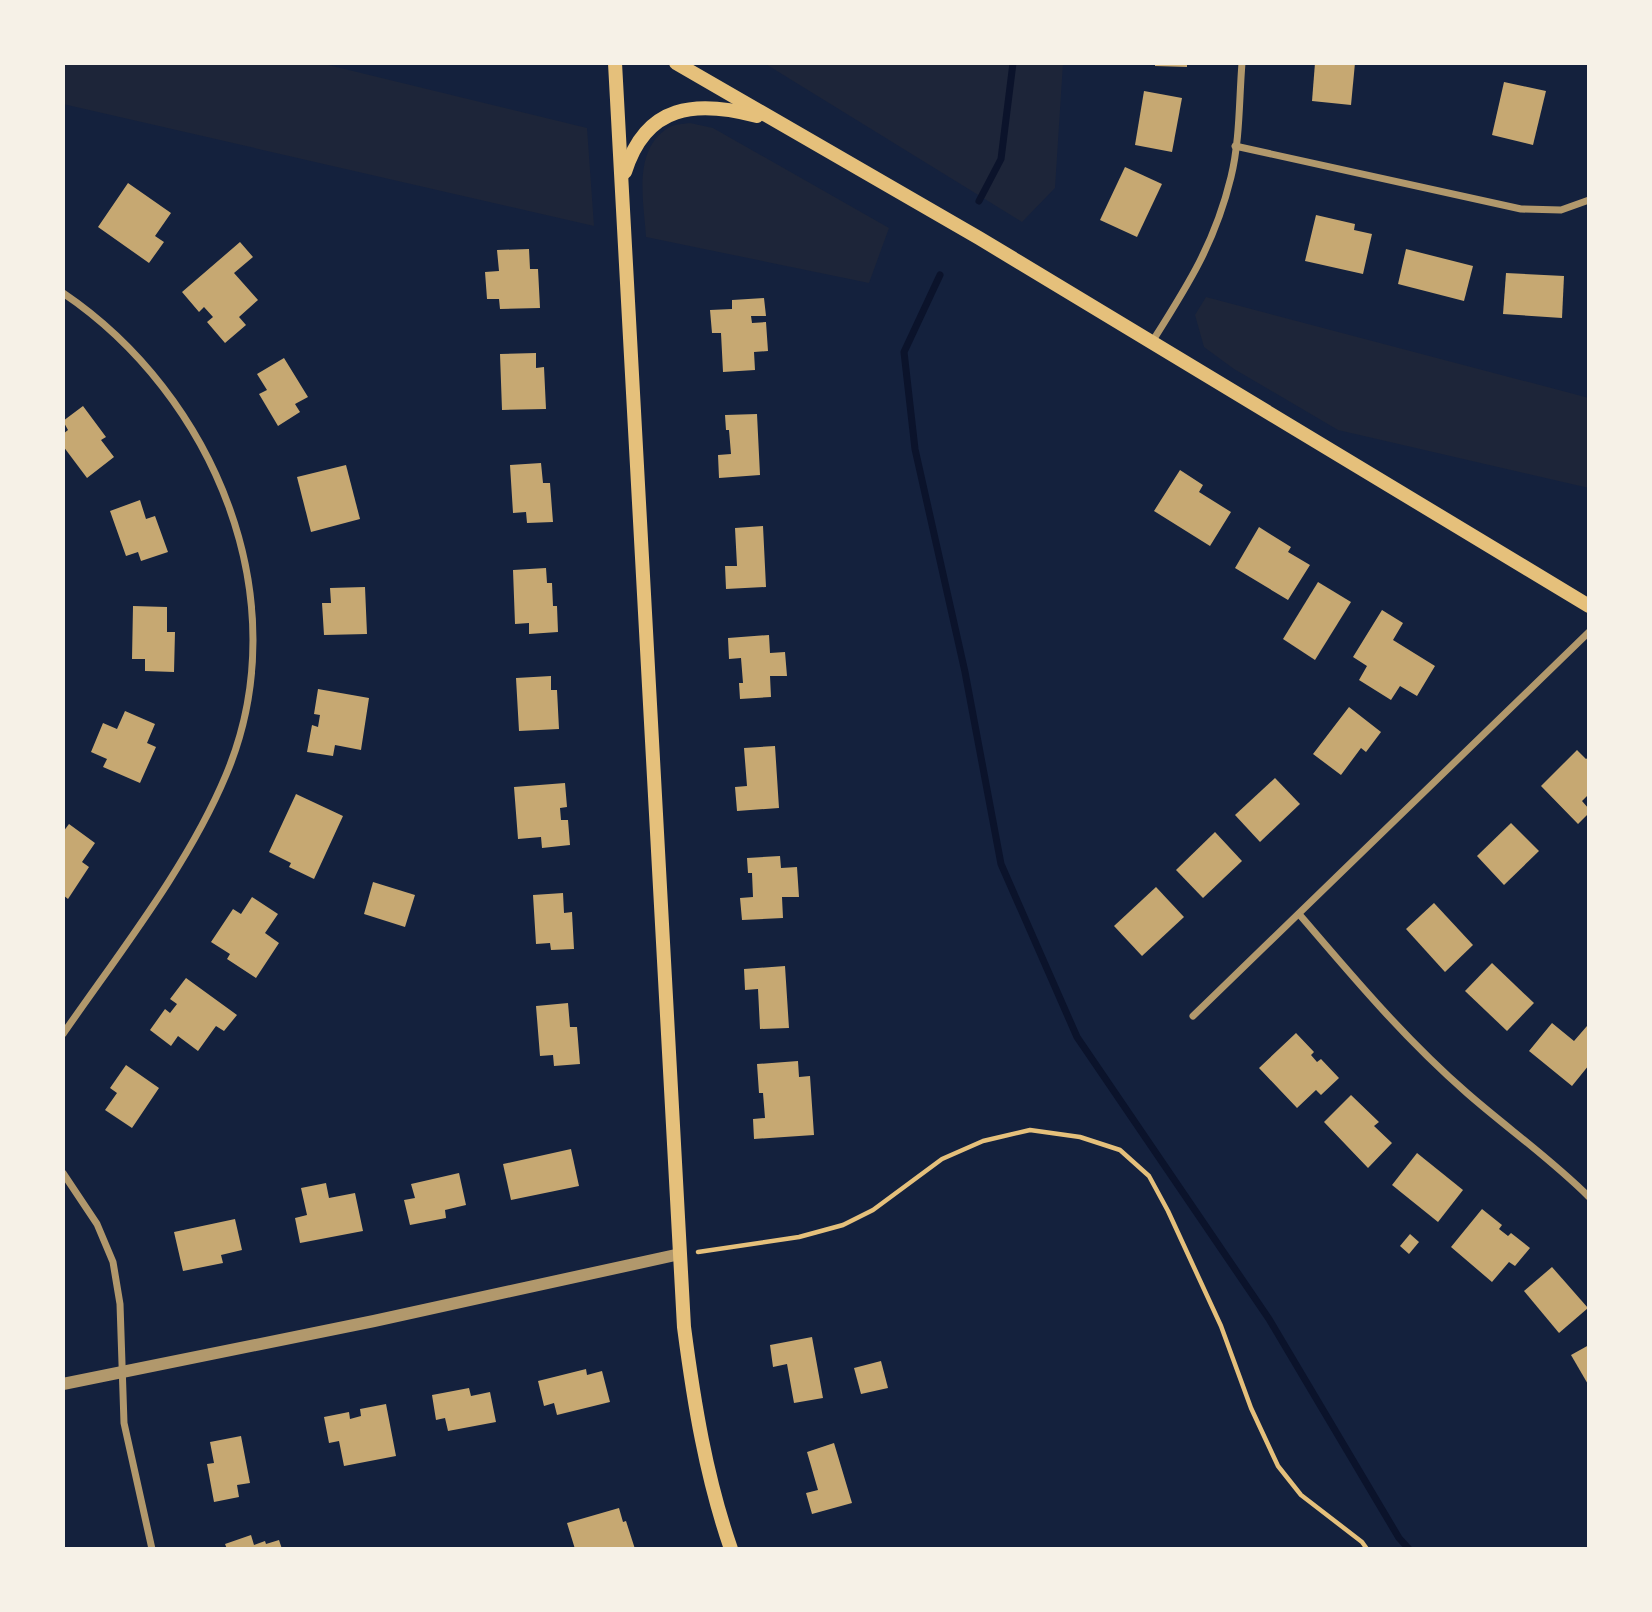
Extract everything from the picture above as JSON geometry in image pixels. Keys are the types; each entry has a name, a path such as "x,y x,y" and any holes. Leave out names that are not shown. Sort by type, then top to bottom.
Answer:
{"main road":[{"path":"615,63 684,1327 694,1408 708,1471 731,1549"},
{"path":"676,63 979,238 1589,606"},
{"path":"622,180 632,150 645,132 663,118 687,109 729,109 774,120"}],"street":[{"path":"1152,342 1199,267 1217,226 1232,174 1242,63"},
{"path":"1236,146 1521,209 1561,210 1589,200"},
{"path":"63,293 124,341 181,409 204,447 225,495 242,548 250,593 253,639 250,684 241,729 228,772 208,814 153,904 63,1034"},
{"path":"1193,1016 1589,632"},
{"path":"1298,914 1417,1046 1467,1093 1567,1175 1589,1197"},
{"path":"63,1173 97,1224 113,1262 120,1304 124,1423 152,1549"},
{"path":"63,1384 374,1321 680,1254"}],"path":[{"path":"680,1254 799,1237 842,1225 873,1210 942,1159 983,1141 1006,1135 1030,1130 1080,1137 1120,1150 1149,1176 1168,1211 1221,1326 1251,1408 1278,1466 1301,1495 1362,1542 1367,1549"}],"shaded area":[{"path":"63,63 320,63 587,128 594,226 63,104"},
{"path":"764,63 1063,63 1055,188 1022,222"},
{"path":"690,123 713,128 889,228 869,283 646,237 643,178 649,150 668,128"},
{"path":"1206,297 1589,398 1589,488 1338,430 1234,369 1204,347 1195,315"}],"building":[{"path":"1155,63 1187,63 1187,67 1155,66"},
{"path":"1315,63 1355,63 1351,105 1312,101"},
{"path":"1504,82 1546,91 1533,145 1492,135"},
{"path":"1144,91 1182,98 1172,152 1135,145"},
{"path":"1125,167 1162,184 1137,237 1100,220"},
{"path":"128,183 171,213 155,236 164,242 149,263 98,227"},
{"path":"1316,215 1355,224 1354,230 1372,234 1363,274 1305,261"},
{"path":"240,242 253,257 234,273 258,300 239,317 246,325 225,343 207,322 213,317 204,307 199,312 182,292"},
{"path":"529,249 530,269 538,269 540,308 500,309 499,299 487,299 485,272 499,271 497,250"},
{"path":"1406,249 1473,266 1464,301 1398,284"},
{"path":"1506,273 1564,276 1562,318 1503,314"},
{"path":"764,298 766,316 751,316 752,323 766,322 768,351 754,352 755,370 723,372 721,333 712,333 710,310 732,309 732,300"},
{"path":"536,353 536,368 544,367 546,409 502,410 500,354"},
{"path":"284,358 308,397 295,404 300,412 278,426 259,394 267,390 257,374"},
{"path":"83,406 106,437 101,440 114,457 87,478 63,446 63,434 68,430 63,421"},
{"path":"757,414 760,475 719,478 718,455 731,454 725,415"},
{"path":"541,463 543,483 550,483 553,522 527,523 526,512 513,513 510,465"},
{"path":"346,465 360,519 311,532 297,477"},
{"path":"1180,470 1203,485 1199,492 1231,512 1210,546 1154,511"},
{"path":"140,500 146,519 155,516 168,552 141,561 138,552 126,556 110,511"},
{"path":"763,526 766,587 726,589 725,566 737,566 735,528"},
{"path":"1259,527 1291,547 1288,552 1310,565 1288,600 1235,568"},
{"path":"546,568 547,583 552,583 553,606 557,606 558,632 529,634 529,623 515,624 513,570"},
{"path":"1318,582 1351,602 1315,660 1283,639"},
{"path":"365,587 367,634 324,635 322,603 331,603 330,588"},
{"path":"133,606 167,607 167,632 175,632 174,672 145,671 145,659 132,659"},
{"path":"1382,610 1403,623 1393,640 1435,666 1417,696 1400,686 1391,700 1359,680 1367,666 1353,657"},
{"path":"769,635 770,653 785,652 787,676 770,676 771,697 740,699 739,683 743,683 741,658 729,659 728,638"},
{"path":"551,676 551,690 557,690 559,729 519,731 516,678"},
{"path":"318,689 369,698 361,750 335,745 333,756 307,752 312,725 318,727 320,715 314,714"},
{"path":"1349,707 1381,732 1366,752 1361,748 1341,775 1313,754"},
{"path":"125,711 155,724 147,743 156,747 140,783 103,767 107,759 91,752 103,723 117,729"},
{"path":"775,746 779,808 737,811 735,787 747,786 744,748"},
{"path":"1577,750 1586,759 1589,757 1589,794 1582,801 1589,813 1578,824 1541,786"},
{"path":"1275,778 1300,804 1260,842 1235,815"},
{"path":"565,783 567,807 560,808 561,820 568,820 570,845 542,848 541,837 518,839 514,787"},
{"path":"296,794 343,816 314,879 289,867 291,863 269,852"},
{"path":"1511,823 1539,851 1504,885 1477,856"},
{"path":"69,824 95,843 82,862 89,867 68,899 63,895 63,832"},
{"path":"1215,832 1242,861 1203,898 1176,870"},
{"path":"780,856 781,868 797,867 799,897 782,897 783,918 742,920 740,898 753,897 752,873 748,873 747,858"},
{"path":"373,882 415,895 405,927 364,914"},
{"path":"1156,887 1184,917 1142,956 1114,926"},
{"path":"563,893 564,913 572,912 574,949 551,950 550,943 536,944 533,895"},
{"path":"252,897 278,914 265,933 279,943 256,978 227,959 230,954 211,942 233,909 241,914"},
{"path":"1434,903 1473,945 1445,972 1406,929"},
{"path":"1492,963 1534,1003 1507,1031 1465,991"},
{"path":"785,966 789,1028 760,1029 758,989 745,990 744,969"},
{"path":"186,978 237,1015 224,1031 216,1026 198,1051 178,1036 171,1046 150,1030 165,1009 170,1013 177,1004 170,999"},
{"path":"568,1003 570,1027 577,1027 580,1064 554,1066 553,1055 540,1056 536,1006"},
{"path":"1552,1023 1574,1041 1589,1027 1589,1065 1572,1086 1529,1051"},
{"path":"1296,1033 1314,1052 1311,1055 1317,1062 1321,1059 1339,1078 1321,1095 1316,1090 1297,1108 1259,1068"},
{"path":"798,1061 799,1077 810,1076 814,1135 754,1139 753,1119 765,1118 763,1093 759,1093 757,1064"},
{"path":"126,1065 159,1088 132,1128 105,1110 117,1093 110,1088"},
{"path":"1351,1095 1379,1122 1374,1126 1392,1143 1368,1168 1324,1122"},
{"path":"571,1149 579,1186 511,1200 503,1164"},
{"path":"1417,1153 1463,1190 1438,1222 1392,1185"},
{"path":"459,1173 466,1205 445,1210 446,1218 410,1225 404,1200 415,1198 411,1184"},
{"path":"326,1183 329,1198 355,1193 363,1231 300,1243 295,1218 307,1215 301,1188"},
{"path":"1482,1209 1502,1225 1499,1229 1508,1236 1511,1233 1530,1248 1515,1266 1509,1262 1492,1282 1451,1247"},
{"path":"235,1219 242,1250 221,1255 223,1263 183,1271 174,1232"},
{"path":"1410,1234 1419,1242 1409,1254 1400,1246"},
{"path":"1552,1267 1588,1308 1559,1333 1524,1291"},
{"path":"812,1337 823,1398 794,1403 787,1364 773,1367 770,1345"},
{"path":"1589,1345 1589,1386 1571,1355"},
{"path":"881,1361 888,1388 861,1394 854,1368"},
{"path":"586,1369 587,1375 602,1371 610,1402 557,1415 554,1403 544,1406 538,1381"},
{"path":"469,1388 471,1396 490,1392 496,1422 448,1431 445,1418 436,1420 432,1395"},
{"path":"386,1404 396,1456 344,1466 339,1441 329,1443 324,1417 349,1412 350,1419 361,1416 360,1409"},
{"path":"241,1436 250,1483 237,1485 239,1497 214,1502 207,1464 214,1463 210,1442"},
{"path":"834,1443 852,1503 812,1514 806,1493 818,1490 807,1452"},
{"path":"619,1508 635,1549 575,1549 567,1523"},
{"path":"251,1535 254,1545 279,1540 282,1549 227,1549 225,1544"}],"waterway":[{"path":"979,201 1001,159 1013,63"},
{"path":"940,275 904,352 915,449 965,672 1001,864 1077,1037 1269,1319 1399,1538 1409,1549"}]}
